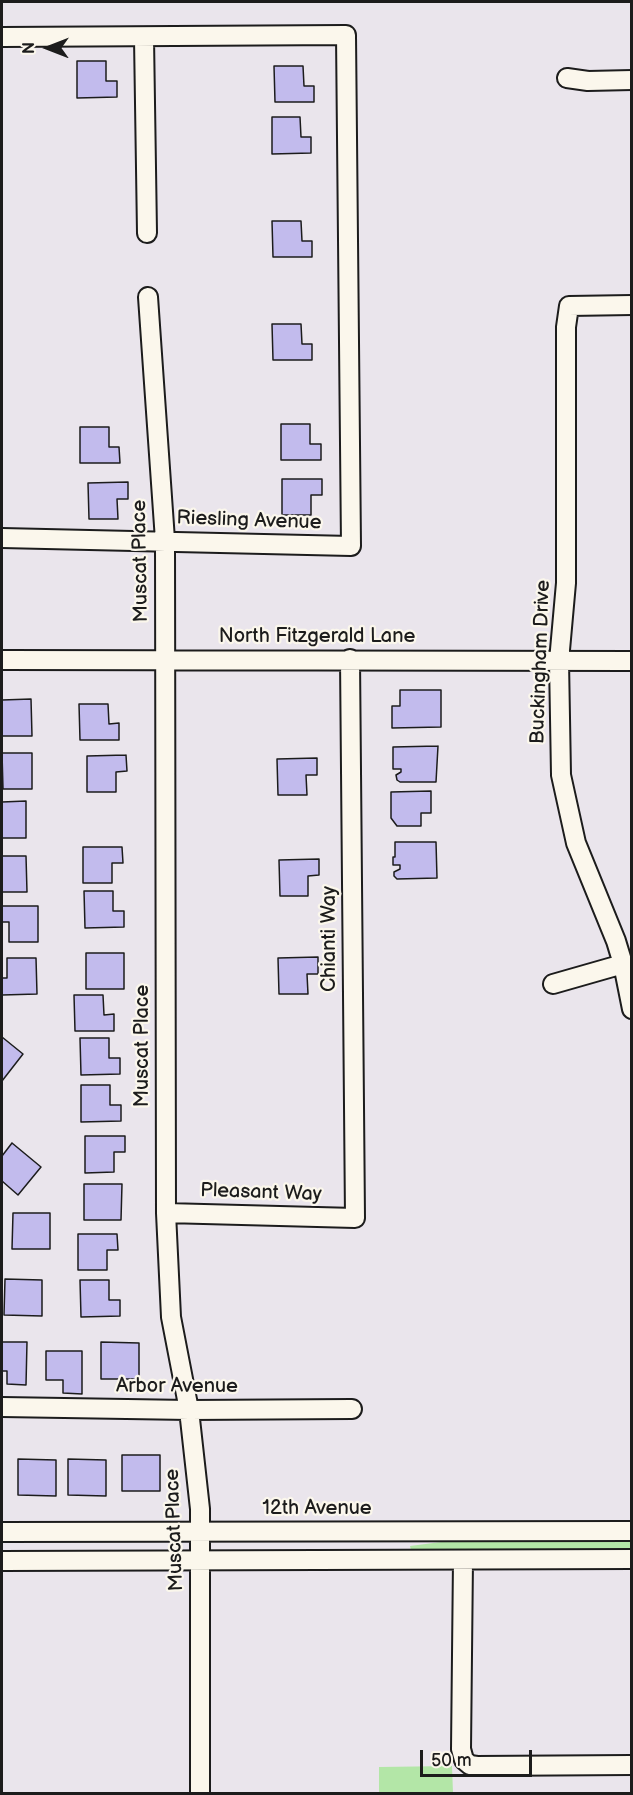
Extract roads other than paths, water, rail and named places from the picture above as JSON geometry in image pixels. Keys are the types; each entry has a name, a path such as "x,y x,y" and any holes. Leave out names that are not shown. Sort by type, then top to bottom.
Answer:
{"street":[{"name":"Riesling Avenue","path":"2,538 351,546 346,35 144,38"},
{"path":"2,37 144,38 147,233"},
{"path":"567,78 588,81 632,80"},
{"name":"Muscat Place","path":"148,297 165,540 166,1213 171,1317 189,1410 200,1509 200,1794"},
{"name":"Buckingham Drive","path":"632,305 569,306 566,327 566,583 559,661 561,775 576,843 623,964 632,1009"},
{"name":"Chianti Way","path":"350,659 355,1218"},
{"name":"North Fitzgerald Lane","path":"2,660 632,661"},
{"path":"553,984 623,964"},
{"name":"Pleasant Way","path":"166,1213 355,1218"},
{"name":"Arbor Avenue","path":"2,1407 189,1410 352,1409"},
{"name":"12th Avenue","path":"2,1532 632,1532"},
{"path":"2,1561 632,1559"},
{"path":"464,1560 461,1749 465,1760 477,1766 632,1765"}]}
